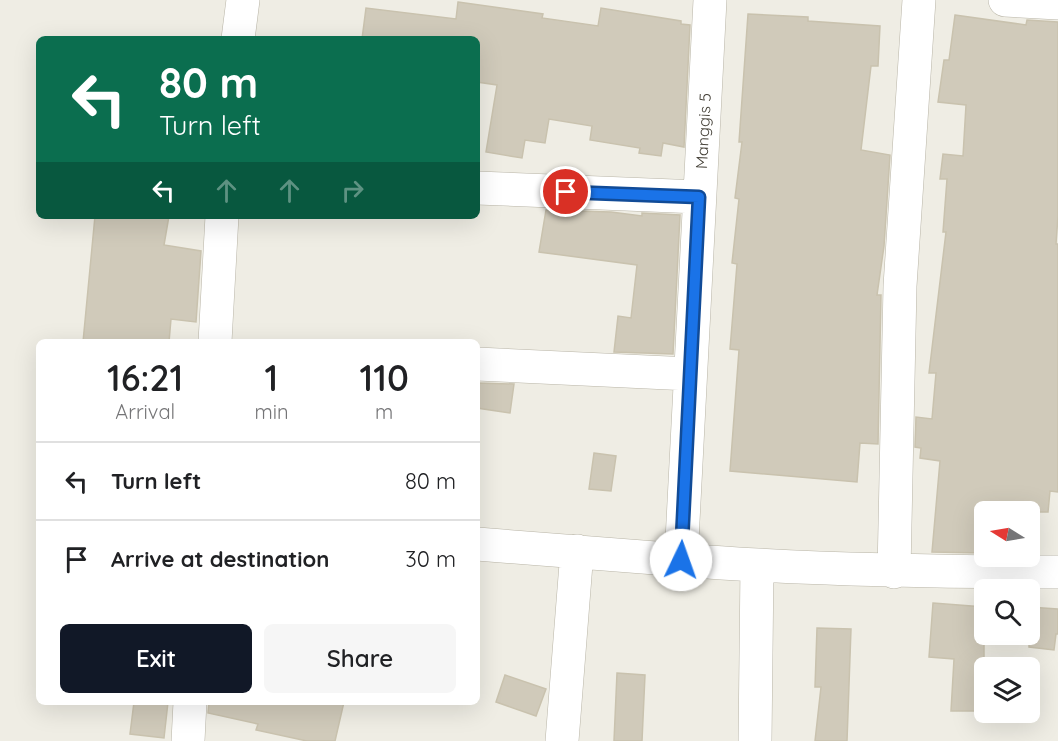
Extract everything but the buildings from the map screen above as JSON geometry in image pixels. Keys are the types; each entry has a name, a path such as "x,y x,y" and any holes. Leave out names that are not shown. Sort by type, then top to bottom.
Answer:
{"street":[{"path":"238,36 243,0"},
{"name":"Manggis 5","path":"681,560 710,0"},
{"path":"894,572 900,285 920,0"},
{"path":"1005,0 1058,3"},
{"path":"480,188 699,197"},
{"path":"214,339 222,219"},
{"path":"480,364 690,374"},
{"path":"480,544 577,550 757,566 894,572 1058,572"},
{"path":"562,741 577,550"},
{"path":"756,741 757,566"},
{"path":"188,741 190,705"}],"route":[{"path":"566,192 699,197 681,560"}]}
